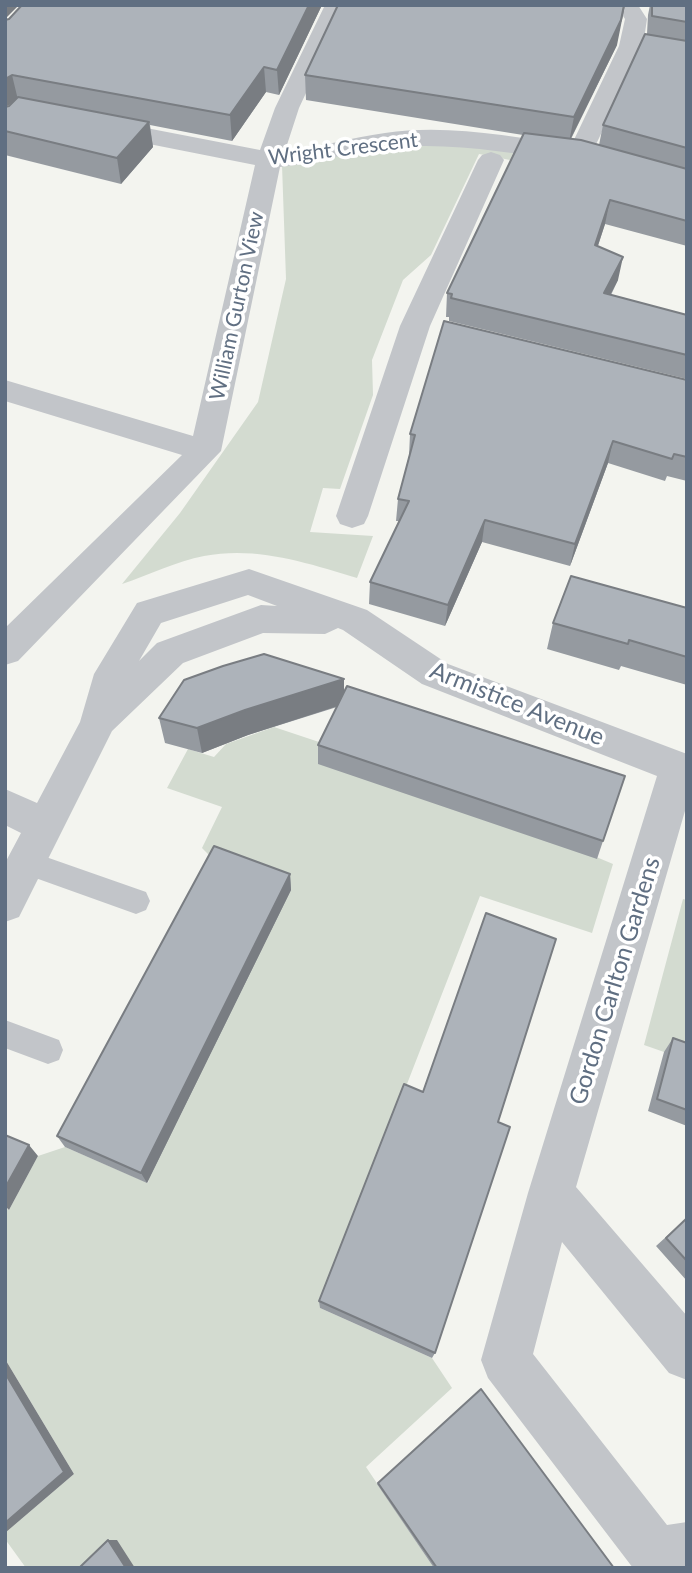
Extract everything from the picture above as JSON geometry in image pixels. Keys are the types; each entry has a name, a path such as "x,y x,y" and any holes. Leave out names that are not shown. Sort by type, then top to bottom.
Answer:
{"street":[{"name":"William Gurton View","path":"205,451 269,160 287,108 336,5"},
{"path":"580,154 642,48 636,19 627,5"},
{"name":"Wright Crescent","path":"9,113 269,160 319,155 386,140 456,138 580,154 607,162"},
{"path":"352,516 491,160"},
{"path":"5,390 205,451 5,651"},
{"name":"Armistice Avenue","path":"5,904 98,723 170,653 261,619 355,620 435,674 682,770"},
{"name":"Gordon Carlton Gardens","path":"682,770 551,1194 506,1360 656,1554 687,1549"},
{"path":"5,806 44,826"},
{"path":"551,1194 687,1354"}],"lane":[{"path":"26,862 136,901"},
{"path":"5,1034 48,1050"}],"shaded area":[{"path":"449,143 515,149 510,160 479,154 431,255 403,280 372,360 373,395 340,489 323,488 310,532 373,536 357,578 282,558 224,553 184,561 122,584 180,513 258,402 286,279 282,165 381,149"},
{"path":"274,727 328,745 613,864 592,933 480,896 320,1308 432,1358 452,1388 366,1467 434,1568 26,1568 5,1539 5,1533 74,1474 5,1359 5,1208 9,1210 38,1156 65,1147 148,1183 217,863 202,848 222,807 167,788 188,749 214,757 226,744"},
{"path":"683,899 687,900 687,1060 644,1045"}],"building":[{"path":"22,5 309,5 277,70 264,67 230,115 12,75 5,79 5,20"},
{"path":"338,5 624,5 621,20 574,117 305,75"},
{"path":"652,5 687,5 687,22 652,16"},
{"path":"645,34 687,41 687,148 603,125"},
{"path":"18,97 149,122 117,158 5,131 5,107"},
{"path":"524,133 581,140 687,169 687,221 610,200 595,245 623,257 604,293 687,315 687,355 451,298 452,294 447,293"},
{"path":"444,321 687,380 687,457 674,454 672,459 613,441 575,544 485,520 448,605 370,582 409,501 398,499 415,435 410,434"},
{"path":"571,576 687,608 687,657 629,640 628,644 553,623"},
{"path":"264,654 344,679 197,728 159,718 184,680"},
{"path":"347,686 625,776 603,841 318,745"},
{"path":"214,846 290,874 141,1173 57,1136"},
{"path":"486,913 556,939 498,1122 510,1127 435,1353 319,1301 404,1084 423,1092"},
{"path":"673,1038 687,1043 687,1110 657,1099"},
{"path":"5,1135 29,1145 5,1188"},
{"path":"687,1218 687,1261 666,1238"},
{"path":"5,1373 64,1472 5,1523"},
{"path":"481,1389 614,1568 437,1568 378,1483"},
{"path":"108,1540 126,1568 79,1568"}]}
